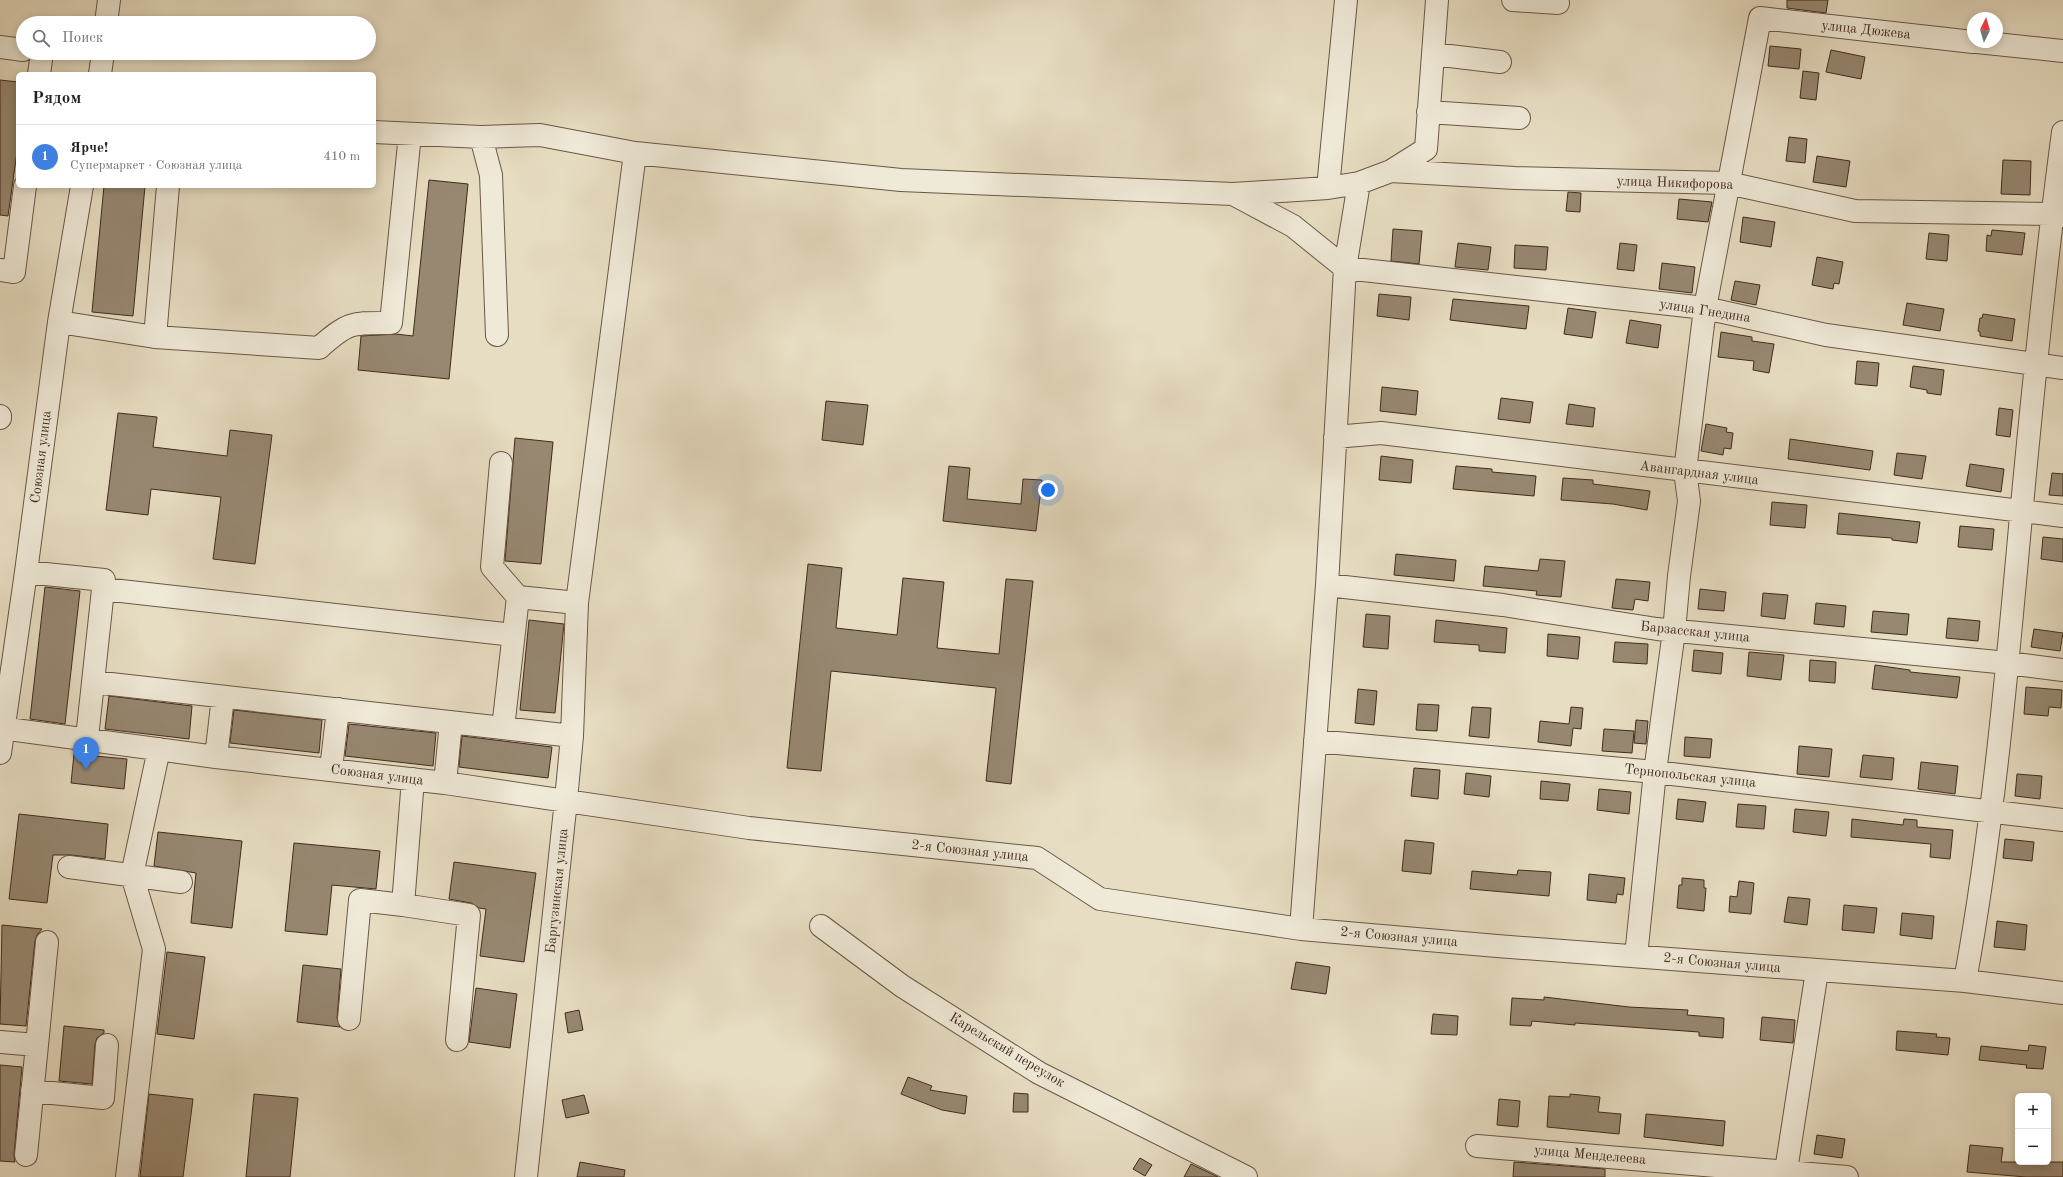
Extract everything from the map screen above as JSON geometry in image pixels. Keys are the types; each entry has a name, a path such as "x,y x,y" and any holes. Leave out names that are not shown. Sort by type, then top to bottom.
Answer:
{"street":[{"path":"107,16 109,0"},
{"path":"1328,188 1346,0"},
{"path":"1391,171 1426,149 1437,0"},
{"path":"1513,0 1558,3"},
{"name":"улица Дюжева","path":"1728,183 1760,18 1967,41"},
{"path":"2003,45 2063,51"},
{"path":"0,47 16,49"},
{"path":"1433,54 1500,62"},
{"path":"39,72 41,60"},
{"path":"100,72 102,60"},
{"path":"1428,112 1519,118"},
{"name":"улица Никифорова","path":"376,132 481,137 540,135 635,153 901,180 1233,194 1328,188 1359,183 1391,171 1514,178 1728,183 1855,211 2058,215"},
{"path":"1965,981 1980,896 2008,663 2036,365 2058,215 2063,132"},
{"path":"59,322 155,336 319,348 339,330 355,323 391,323 410,134"},
{"path":"481,137 491,175 497,335"},
{"name":"Баргузинская улица","path":"526,1177 572,736 577,603 635,153"},
{"path":"1301,928 1328,585 1345,268 1359,183"},
{"path":"1636,956 1655,772 1674,631 1679,576 1689,501 1685,471 1705,308 1728,183"},
{"path":"0,270 14,272 25,188"},
{"name":"Союзная улица","path":"0,753 2,729 26,572 59,322 82,188"},
{"path":"155,336 168,188"},
{"path":"1233,194 1293,226 1345,268"},
{"name":"улица Гнедина","path":"1345,268 1705,308 1826,335 2063,368"},
{"name":"Авангардная улица","path":"1335,437 1381,433 2063,516"},
{"path":"501,463 492,568 518,597 577,603"},
{"path":"26,572 104,580 87,738"},
{"name":"Барзасская улица","path":"1328,585 1503,605 1674,631 2008,663 2063,670"},
{"path":"103,590 513,635"},
{"path":"503,728 518,597"},
{"path":"93,682 572,736"},
{"path":"216,757 223,697"},
{"path":"331,769 338,709"},
{"path":"445,783 452,722"},
{"name":"Союзная улица","path":"2,729 87,738 216,757 445,783 749,828"},
{"name":"Тернопольская улица","path":"1316,740 1655,772 1991,810 2063,820"},
{"path":"128,1177 154,949 132,875 159,749"},
{"path":"403,905 413,779"},
{"name":"2-я Союзная улица","path":"749,828 1037,858 1100,899 1301,928 1816,971 1965,981 2063,993"},
{"path":"69,867 181,882"},
{"path":"349,1019 360,900 469,914 457,1040"},
{"name":"Карельский переулок","path":"822,926 902,986 1039,1073 1246,1177"},
{"path":"26,1155 47,942"},
{"path":"1785,1174 1816,971"},
{"path":"0,1042 37,1045"},
{"path":"32,1091 103,1098 108,1044"},
{"name":"улица Менделеева","path":"1477,1146 1785,1174 1847,1177"}],"building":[{"path":"1787,0 1828,0 1826,13 1787,8"},
{"path":"1770,46 1801,49 1799,69 1768,66"},
{"path":"1831,50 1865,57 1861,79 1826,72"},
{"path":"1803,71 1819,73 1816,100 1800,98"},
{"path":"0,80 16,82 16,159 8,216 0,215"},
{"path":"1789,137 1807,139 1805,163 1786,161"},
{"path":"1817,156 1850,161 1846,187 1813,182"},
{"path":"2003,160 2031,161 2030,195 2001,194"},
{"path":"429,180 468,184 449,379 358,370 361,336 396,334 413,336"},
{"path":"104,188 145,188 133,316 92,312"},
{"path":"1568,192 1581,193 1580,212 1566,211"},
{"path":"1679,199 1712,202 1708,222 1677,219"},
{"path":"1743,217 1775,222 1771,247 1740,242"},
{"path":"1393,229 1422,231 1419,264 1391,261"},
{"path":"1992,230 2025,233 2022,255 1986,251 1987,235 1991,236"},
{"path":"1929,233 1949,235 1947,261 1926,259"},
{"path":"1458,243 1491,247 1488,270 1455,267"},
{"path":"1620,243 1637,245 1634,271 1617,269"},
{"path":"1515,245 1548,247 1546,270 1514,268"},
{"path":"1817,257 1843,262 1839,284 1834,283 1833,289 1812,285"},
{"path":"1662,263 1695,267 1692,293 1659,289"},
{"path":"1735,281 1760,285 1756,305 1731,300"},
{"path":"1379,294 1411,297 1409,320 1377,316"},
{"path":"1453,299 1529,306 1526,329 1450,320"},
{"path":"1907,303 1944,309 1940,331 1903,325"},
{"path":"1568,308 1596,312 1592,338 1564,334"},
{"path":"1983,314 2015,319 2012,341 1980,336 1980,332 1978,331 1980,318 1982,318"},
{"path":"1630,320 1661,325 1658,348 1626,343"},
{"path":"1721,332 1752,337 1752,341 1774,344 1769,373 1753,370 1754,361 1718,357"},
{"path":"1857,361 1879,363 1877,386 1855,384"},
{"path":"1913,366 1944,370 1941,395 1927,393 1927,390 1910,387"},
{"path":"1382,387 1418,391 1416,415 1380,411"},
{"path":"1501,398 1533,402 1530,423 1498,419"},
{"path":"826,401 868,405 863,445 822,440"},
{"path":"1569,404 1595,408 1593,427 1566,424"},
{"path":"1999,408 2013,410 2010,437 1996,435"},
{"path":"118,413 157,417 153,447 227,456 230,430 272,435 255,564 213,559 221,497 151,489 148,515 106,510"},
{"path":"1706,424 1727,428 1726,432 1733,433 1731,449 1724,448 1723,455 1701,451"},
{"path":"515,438 553,442 541,564 505,561"},
{"path":"1790,439 1873,451 1870,470 1788,459"},
{"path":"1897,453 1926,456 1922,479 1894,475"},
{"path":"1381,456 1413,460 1411,483 1379,480"},
{"path":"1970,464 2004,469 2001,492 1966,486"},
{"path":"949,466 970,468 967,499 1021,504 1023,479 1042,480 1036,531 943,521"},
{"path":"1456,466 1492,469 1492,472 1536,476 1534,496 1453,489"},
{"path":"2052,473 2063,474 2063,496 2049,495"},
{"path":"1563,478 1593,480 1593,484 1650,491 1647,510 1613,504 1561,500"},
{"path":"1772,502 1807,505 1805,528 1770,525"},
{"path":"1839,513 1920,522 1917,543 1892,540 1892,538 1837,534"},
{"path":"1960,526 1994,529 1992,550 1958,547"},
{"path":"2043,537 2063,539 2063,562 2041,559"},
{"path":"1396,554 1456,560 1454,581 1394,575"},
{"path":"1540,559 1565,561 1561,597 1536,595 1537,591 1483,586 1485,566 1538,571"},
{"path":"808,564 842,568 836,628 897,635 903,578 944,582 937,648 999,654 1006,579 1033,581 1011,784 986,781 996,688 831,671 821,771 787,768"},
{"path":"1616,579 1650,582 1648,601 1635,599 1633,610 1612,608"},
{"path":"45,587 80,591 65,724 30,719"},
{"path":"1700,589 1726,592 1724,611 1698,609"},
{"path":"1763,593 1788,595 1785,619 1761,616"},
{"path":"1816,603 1846,606 1844,627 1814,624"},
{"path":"1873,611 1909,614 1907,635 1871,632"},
{"path":"1366,614 1390,616 1388,649 1363,647"},
{"path":"1948,618 1980,621 1978,641 1946,638"},
{"path":"529,620 564,624 555,713 520,710"},
{"path":"1436,620 1507,628 1505,653 1479,651 1479,645 1434,642"},
{"path":"2034,629 2063,633 2060,651 2031,647"},
{"path":"1548,634 1580,637 1578,659 1547,656"},
{"path":"1615,642 1648,644 1647,664 1613,662"},
{"path":"1694,650 1723,653 1721,674 1692,671"},
{"path":"1749,652 1784,655 1781,680 1747,676"},
{"path":"1810,660 1836,662 1835,683 1809,681"},
{"path":"1875,665 1910,670 1910,672 1960,677 1957,698 1872,689"},
{"path":"2026,687 2062,690 2061,708 2049,707 2048,716 2024,714"},
{"path":"1358,689 1377,691 1374,725 1355,723"},
{"path":"109,696 192,706 189,739 105,729"},
{"path":"1418,704 1439,705 1437,731 1416,730"},
{"path":"1472,707 1491,708 1489,738 1469,736"},
{"path":"1571,707 1583,708 1581,729 1573,728 1571,746 1538,742 1540,721 1569,724"},
{"path":"234,710 322,720 319,753 230,743"},
{"path":"1636,720 1648,721 1646,744 1634,743"},
{"path":"349,724 436,733 433,766 345,756"},
{"path":"1604,729 1634,731 1632,753 1602,751"},
{"path":"462,736 552,747 548,778 459,767"},
{"path":"1685,737 1712,739 1710,758 1684,756"},
{"path":"1799,746 1832,749 1829,777 1797,774"},
{"path":"74,754 127,759 124,789 71,783"},
{"path":"1863,755 1894,758 1892,780 1860,777"},
{"path":"1921,762 1958,766 1955,794 1918,789"},
{"path":"1414,768 1440,770 1438,799 1411,796"},
{"path":"1466,773 1491,776 1489,797 1464,794"},
{"path":"2017,774 2042,776 2040,799 2015,796"},
{"path":"1541,781 1570,784 1568,801 1540,799"},
{"path":"1599,789 1631,792 1629,814 1597,810"},
{"path":"1678,799 1706,802 1703,822 1676,819"},
{"path":"1738,804 1766,806 1764,829 1736,827"},
{"path":"1795,809 1829,812 1826,836 1793,832"},
{"path":"19,814 108,824 105,859 71,855 53,855 47,903 9,899"},
{"path":"1852,819 1903,825 1904,819 1917,820 1917,827 1953,830 1950,859 1930,857 1931,844 1851,837"},
{"path":"158,832 242,841 232,928 191,923 196,873 154,866"},
{"path":"2005,839 2034,842 2032,861 2003,858"},
{"path":"1405,840 1434,843 1431,874 1402,871"},
{"path":"294,843 380,851 376,889 332,885 327,935 285,931"},
{"path":"454,862 536,873 524,962 480,956 486,909 479,908 471,903 449,899"},
{"path":"1518,870 1551,872 1549,896 1470,889 1472,871 1517,875"},
{"path":"1589,874 1625,878 1623,895 1617,894 1616,903 1587,900"},
{"path":"1682,878 1704,880 1704,888 1706,888 1704,911 1677,908 1679,885 1682,885"},
{"path":"1739,881 1754,883 1751,914 1729,912 1730,896 1737,897"},
{"path":"1788,897 1810,899 1807,925 1784,922"},
{"path":"1844,905 1877,908 1874,933 1842,930"},
{"path":"1902,913 1934,916 1932,939 1900,935"},
{"path":"1997,921 2027,925 2025,950 1994,947"},
{"path":"2,925 42,929 37,935 35,941 26,1026 0,1024"},
{"path":"167,952 205,957 194,1039 157,1034"},
{"path":"1296,962 1330,967 1326,994 1291,989"},
{"path":"303,965 341,969 337,1018 340,1027 297,1022"},
{"path":"476,988 517,994 510,1048 469,1042"},
{"path":"1544,997 1629,1007 1688,1010 1687,1015 1724,1018 1723,1038 1699,1036 1699,1032 1575,1023 1575,1025 1532,1021 1531,1026 1510,1025 1512,998 1544,1000"},
{"path":"579,1010 583,1030 568,1033 565,1013"},
{"path":"1433,1014 1458,1016 1457,1035 1431,1034"},
{"path":"1762,1017 1795,1020 1793,1043 1760,1040"},
{"path":"64,1026 104,1030 104,1033 97,1038 95,1044 92,1084 59,1081"},
{"path":"1897,1031 1937,1034 1936,1037 1950,1038 1948,1055 1896,1050"},
{"path":"2029,1045 2046,1047 2043,1069 2026,1068 2027,1065 1979,1060 1981,1046 2028,1051"},
{"path":"0,1065 22,1067 14,1154 15,1162 0,1161"},
{"path":"908,1077 932,1086 930,1090 967,1096 965,1114 942,1110 901,1094"},
{"path":"1014,1093 1028,1094 1028,1112 1013,1112"},
{"path":"149,1094 193,1099 183,1177 140,1177"},
{"path":"254,1094 298,1098 290,1177 246,1177"},
{"path":"1570,1094 1600,1097 1598,1112 1621,1114 1619,1134 1547,1127 1549,1096 1570,1097"},
{"path":"584,1095 589,1113 566,1118 562,1100"},
{"path":"1499,1099 1520,1101 1518,1127 1497,1125"},
{"path":"1646,1114 1725,1121 1723,1146 1644,1137"},
{"path":"1817,1135 1845,1139 1842,1158 1814,1154"},
{"path":"1970,1145 2003,1148 2001,1162 2015,1162 2015,1165 2051,1165 2051,1162 2063,1162 2063,1177 2026,1177 1967,1172"},
{"path":"1140,1158 1152,1165 1145,1176 1133,1169"},
{"path":"580,1162 625,1170 624,1177 577,1177"},
{"path":"1514,1162 1605,1169 1605,1177 1513,1177"},
{"path":"1191,1164 1218,1177 1184,1177"}],"place":[{"name":"Ярче!","path":"86,770"}]}
